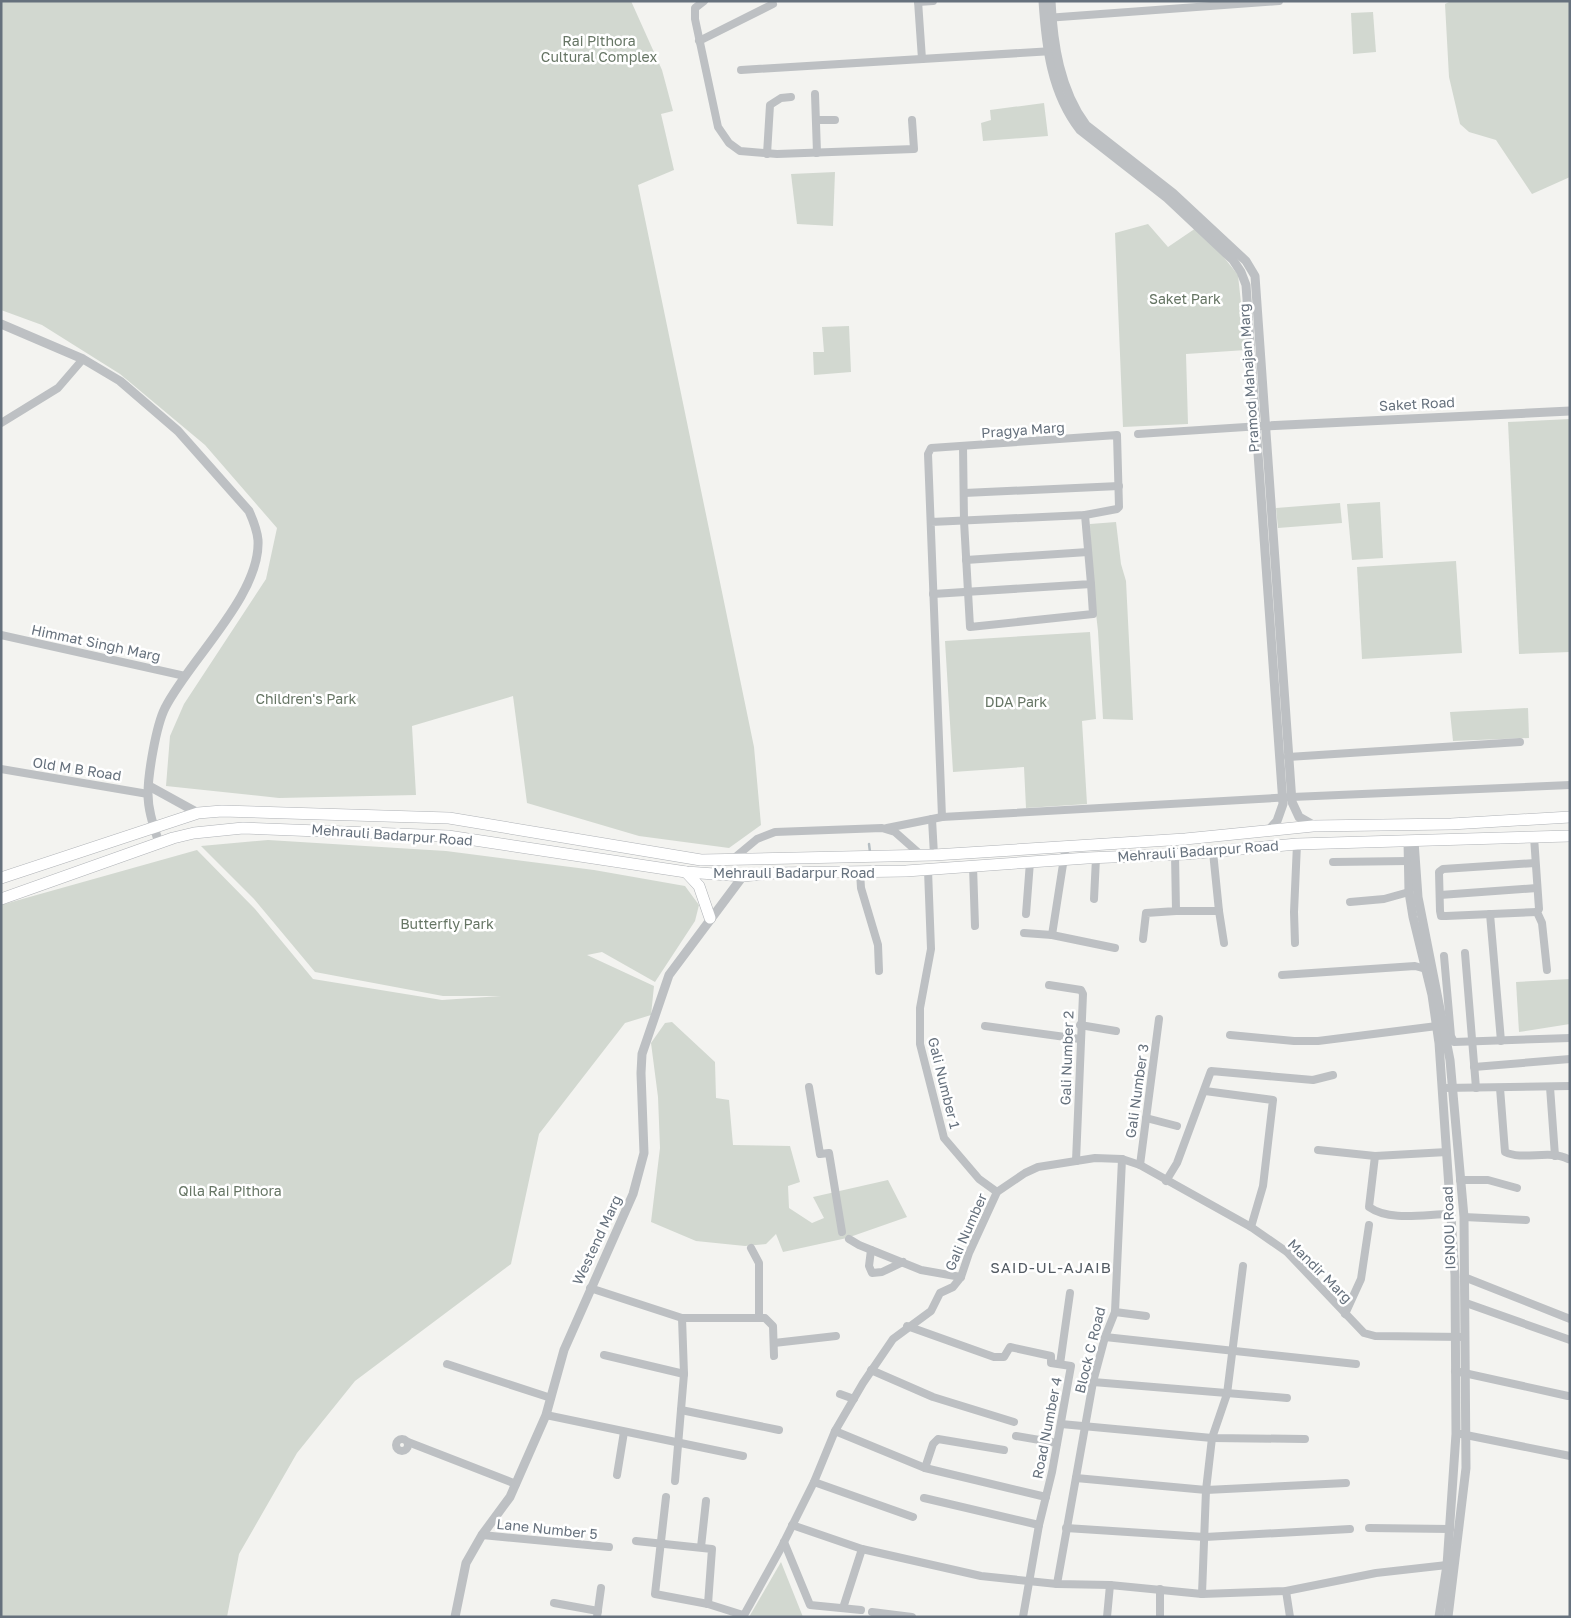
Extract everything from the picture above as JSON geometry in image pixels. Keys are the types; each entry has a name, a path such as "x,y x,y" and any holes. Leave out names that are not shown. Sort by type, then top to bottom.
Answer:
{"main road":[{"name":"Mehrauli Badarpur Road","path":"1,878 198,812 286,812 449,818 701,860 934,855 1066,845 1185,839 1313,826 1451,824 1570,817"},
{"name":"Mehrauli Badarpur Road","path":"1,899 159,843 194,833 243,828 448,836 686,872 743,876 776,873 928,870 1030,862 1213,852 1298,844 1570,836"},
{"path":"686,872 699,886 710,918"}],"street":[{"path":"704,1 697,5 695,13 699,41 718,128 729,143 740,151 767,154 914,149 912,120"},
{"path":"922,59 918,2 933,1"},
{"name":"Pramod Mahajan Marg","path":"1043,1 1048,18 1055,67 1071,102 1086,125 1173,193 1252,268 1257,285 1262,426 1287,797 1303,821 1313,826"},
{"name":"Pramod Mahajan Marg","path":"1048,18 1051,1"},
{"path":"1048,18 1214,4 1279,1"},
{"path":"699,41 773,4"},
{"path":"741,70 1053,51"},
{"path":"815,94 817,153"},
{"path":"767,154 770,105 781,98 791,97"},
{"path":"816,120 835,120"},
{"path":"1,324 83,359 120,380 178,432 249,511 256,526 258,540 256,555 248,580 227,616 184,676 159,722 148,790 154,827 159,843"},
{"path":"1,423 58,388 83,359"},
{"name":"Saket Road","path":"1262,426 1570,411"},
{"path":"1138,434 1262,426"},
{"name":"Pragya Marg","path":"931,522 928,454 930,448 1117,435 1118,486"},
{"path":"963,446 964,521 970,627 1093,614 1085,515"},
{"path":"942,817 931,522 1085,515 1118,508 1118,486 964,493"},
{"path":"966,560 1088,552"},
{"path":"933,594 1091,584"},
{"name":"Himmat Singh Marg","path":"1,635 184,676"},
{"name":"Pramod Mahajan Marg","path":"1269,830 1280,816 1287,797 1288,757 1279,693"},
{"path":"1288,757 1520,742"},
{"name":"Old M B Road","path":"1,770 148,790"},
{"path":"732,860 757,839 775,832 887,828 942,817 1287,797 1570,785"},
{"path":"148,790 198,812"},
{"path":"932,819 934,855"},
{"path":"887,828 896,832 921,855"},
{"path":"1534,837 1539,909 1537,912 1542,923 1547,970"},
{"name":"IGNOU Road","path":"1411,841 1408,862 1409,892 1437,1026 1455,1275 1456,1434 1447,1564 1439,1617"},
{"name":"IGNOU Road","path":"1411,841 1418,897 1446,1035 1453,1088 1464,1217 1466,1472 1448,1617"},
{"path":"1295,943 1294,912 1298,844"},
{"path":"1052,935 1066,845"},
{"path":"1213,852 1224,943"},
{"path":"1175,854 1176,911"},
{"path":"1094,899 1096,858"},
{"path":"1026,914 1030,862"},
{"path":"1333,862 1408,862"},
{"path":"1535,864 1443,869 1439,872 1441,916 1537,912"},
{"path":"974,866 975,926"},
{"name":"Gali Number 1","path":"928,870 931,949 920,1008 919,1031 921,1050 944,1138 979,1179 997,1192"},
{"path":"860,872 863,896 878,945 879,971"},
{"name":"Westend Marg","path":"455,1617 466,1562 482,1535 510,1497 516,1484 546,1415 564,1350 590,1288 612,1243 640,1174 644,1153 641,1073 645,1046 671,971 743,876"},
{"path":"1440,895 1537,888"},
{"path":"1350,902 1384,899 1409,892"},
{"path":"1144,939 1146,913 1219,911"},
{"path":"1490,914 1501,1041"},
{"path":"1024,933 1052,935 1116,948"},
{"path":"1465,953 1476,1088"},
{"path":"1444,956 1452,1039 1454,1042 1570,1038"},
{"path":"1282,975 1414,966 1426,969"},
{"name":"Gali Number 2","path":"1049,986 1082,992 1076,1161"},
{"name":"Gali Number 3","path":"1140,1165 1159,1019"},
{"path":"1080,1025 1116,1031"},
{"path":"984,1026 1080,1040"},
{"path":"1230,1035 1294,1042 1318,1041 1410,1027 1437,1026"},
{"path":"1474,1067 1570,1059"},
{"path":"1166,1181 1177,1163 1210,1073 1215,1070 1313,1080 1333,1075"},
{"path":"1442,1088 1570,1086"},
{"path":"809,1087 820,1154 829,1153 842,1232"},
{"path":"1550,1087 1555,1156"},
{"path":"1500,1088 1505,1152 1512,1155 1555,1156 1568,1160"},
{"path":"1205,1090 1273,1100 1263,1186 1251,1227"},
{"path":"1146,1118 1177,1126"},
{"path":"1318,1150 1375,1156 1447,1152"},
{"path":"1375,1156 1369,1207 1380,1212 1402,1215 1451,1214"},
{"name":"Gali Number","path":"743,1616 784,1542 814,1482 835,1431 854,1399 893,1339 907,1326 930,1311 940,1293 953,1287 961,1277 997,1192 1033,1168 1095,1158 1122,1159"},
{"name":"Mandir Marg","path":"1122,1159 1140,1165 1251,1227 1287,1252 1364,1333 1370,1335 1465,1337"},
{"name":"Block C Road","path":"1057,1584 1093,1382 1105,1337 1115,1312 1122,1159"},
{"path":"1460,1180 1488,1180 1517,1188"},
{"path":"1464,1217 1526,1220"},
{"path":"1345,1314 1361,1279 1369,1225"},
{"path":"849,1239 921,1270 961,1277"},
{"path":"751,1248 759,1263 759,1318"},
{"path":"871,1250 869,1266 872,1273 882,1272 903,1262"},
{"path":"1202,1594 1206,1490 1212,1438 1228,1394 1243,1266"},
{"path":"1464,1277 1570,1319"},
{"path":"590,1288 682,1318 765,1318 773,1326 774,1356"},
{"path":"1060,1364 1070,1293"},
{"path":"1466,1303 1570,1340"},
{"path":"1115,1312 1146,1316"},
{"path":"676,1481 684,1374 682,1318"},
{"name":"Road Number 4","path":"907,1326 994,1357 1004,1357 1010,1347 1051,1356 1051,1363 1071,1366 1062,1424 1039,1525 1023,1617"},
{"path":"774,1343 836,1336"},
{"path":"1105,1337 1356,1364"},
{"path":"604,1355 684,1374"},
{"path":"447,1364 551,1398"},
{"path":"872,1370 933,1397 1014,1422"},
{"path":"1455,1371 1568,1396"},
{"path":"1093,1382 1287,1398"},
{"path":"840,1394 854,1399"},
{"path":"682,1410 779,1430"},
{"path":"546,1415 624,1432 679,1441 743,1456"},
{"path":"1062,1424 1212,1438 1305,1439"},
{"path":"835,1431 925,1468 1046,1497"},
{"path":"617,1475 624,1432"},
{"path":"1456,1434 1570,1456"},
{"path":"1016,1436 1057,1443"},
{"path":"925,1468 933,1444 938,1439 1004,1450"},
{"path":"408,1442 516,1484"},
{"path":"1453,1470 1466,1472"},
{"path":"1076,1478 1206,1490 1346,1483"},
{"path":"814,1482 913,1517"},
{"path":"666,1497 656,1594 708,1604 743,1616"},
{"path":"924,1498 1039,1525"},
{"path":"701,1547 706,1501"},
{"path":"792,1525 862,1549 981,1576 1057,1584 1160,1588 1202,1594 1286,1591 1376,1573 1447,1564"},
{"path":"1066,1528 1205,1537 1350,1529"},
{"path":"1369,1528 1450,1529"},
{"name":"Lane Number 5","path":"482,1535 609,1547"},
{"path":"636,1541 712,1549 708,1604"},
{"path":"784,1542 810,1605 861,1610"},
{"path":"844,1608 862,1549"},
{"path":"1107,1617 1110,1585"},
{"path":"554,1603 598,1614 601,1588"},
{"path":"1160,1588 1160,1617"},
{"path":"1286,1591 1290,1617"},
{"path":"872,1612 912,1617"}],"green space":[{"path":"1,1 631,1 662,70 673,111 661,114 674,170 638,185 754,747 761,825 729,848 639,836 527,803 513,696 412,726 416,795 279,798 166,786 170,736 184,704 266,579 277,528 205,445 120,374 42,325 1,310"},
{"path":"1451,1 1570,1 1570,177 1532,194 1496,140 1469,132 1460,124 1449,77 1445,4"},
{"path":"1373,12 1376,52 1353,54 1351,13"},
{"path":"1044,103 1048,136 983,141 981,123 991,120 990,110"},
{"path":"835,172 833,226 797,224 791,174"},
{"name":"Saket Park","path":"1148,224 1168,247 1196,228 1218,250 1238,275 1246,350 1186,354 1188,424 1123,427 1115,233"},
{"path":"849,326 851,372 814,375 813,352 824,352 822,327"},
{"path":"1570,419 1570,652 1519,654 1508,422"},
{"path":"1380,502 1383,558 1352,560 1347,504"},
{"path":"1340,503 1342,523 1278,528 1276,508"},
{"path":"1116,522 1121,564 1126,581 1133,720 1103,719 1098,631 1091,570 1090,524"},
{"path":"1456,561 1462,653 1362,659 1357,567"},
{"name":"DDA Park","path":"1090,632 1096,719 1082,721 1087,804 1026,808 1024,767 953,772 945,641"},
{"path":"1528,708 1529,738 1453,741 1450,712"},
{"name":"Qila Rai Pithora","path":"268,840 446,851 594,870 685,886 699,905 695,921 655,982 602,952 587,955 654,986 651,1015 625,1023 539,1134 511,1264 355,1381 297,1453 239,1554 227,1617 1,1617 1,905 197,850 255,909 313,979 442,1000 501,996 443,996 315,972 254,899 201,846"},
{"path":"1570,979 1570,1024 1519,1032 1516,982"},
{"path":"672,1022 715,1062 716,1098 729,1100 733,1145 790,1146 800,1182 788,1186 789,1208 812,1223 824,1218 813,1197 888,1180 907,1217 847,1238 783,1252 776,1234 766,1244 745,1246 696,1241 651,1222 660,1148 658,1097 651,1043 665,1023"},
{"path":"781,1562 803,1617 749,1617"}],"waterway":[{"path":"869,844 870,852"}],"district":[{"name":"SAID-UL-AJAIB","path":"1051,1268"}],"park label":[{"name":"Rai Pithora Cultural Complex","path":"599,49"},
{"name":"Children's Park","path":"306,699"},
{"name":"Butterfly Park","path":"447,924"}]}
